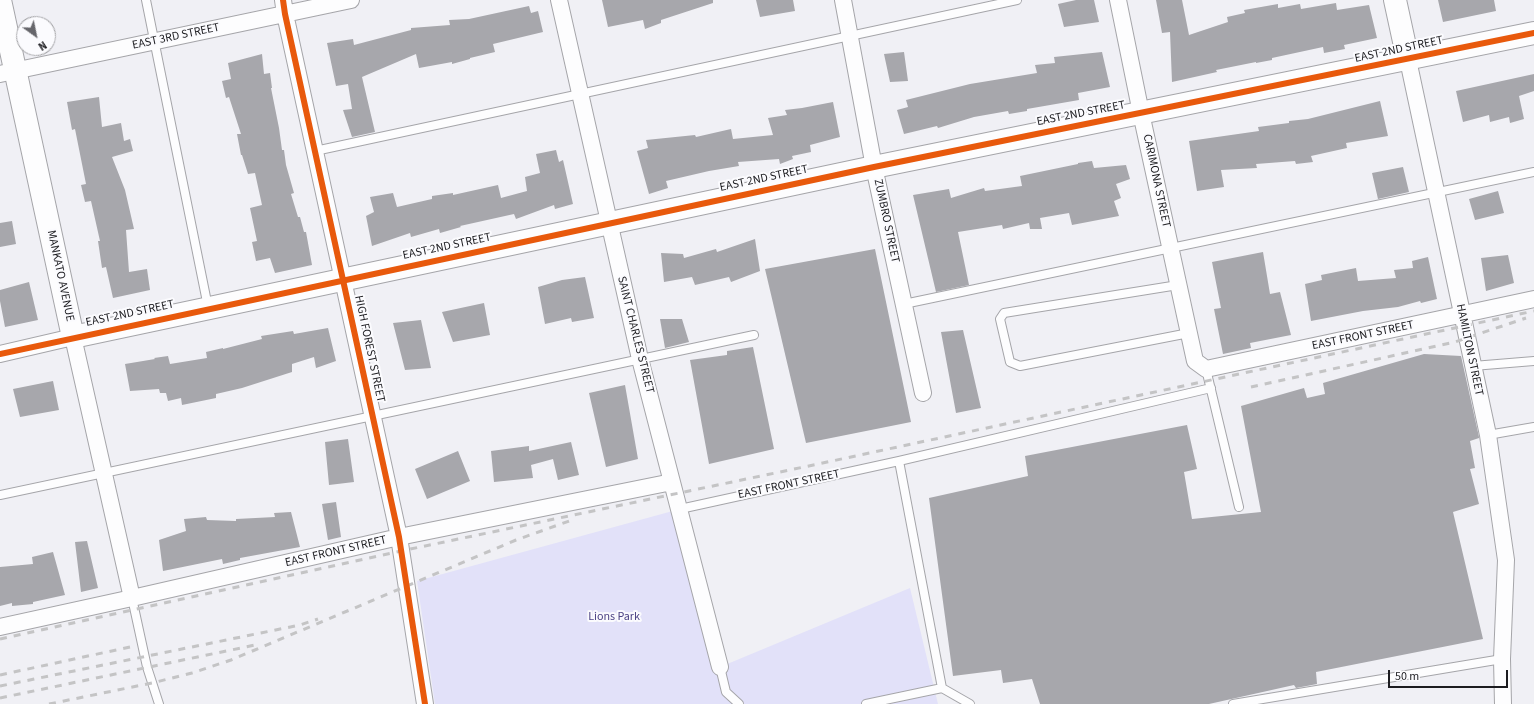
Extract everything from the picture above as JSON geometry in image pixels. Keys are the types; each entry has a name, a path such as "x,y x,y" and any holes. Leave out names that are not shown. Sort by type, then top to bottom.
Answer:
{"street":[{"name":"MANKATO AVENUE","path":"0,0 7,72 73,337 132,598"},
{"name":"EAST 3RD STREET","path":"7,72 154,41 284,7 351,0"},
{"name":"SAINT CHARLES STREET","path":"559,0 640,359 720,667"},
{"name":"ZUMBRO STREET","path":"843,0 874,167 922,393"},
{"name":"CARIMONA STREET","path":"1118,0 1178,285 1189,333 1200,365"},
{"name":"HAMILTON STREET","path":"1395,0 1488,435 1506,560 1502,659 1503,704"},
{"name":"HIGH FOREST STREET","path":"284,7 399,537 424,704"},
{"name":"EAST 2ND STREET","path":"0,354 73,337 874,167 1408,60 1534,33"},
{"name":"EAST FRONT STREET","path":"1200,365 1462,315 1534,299"},
{"name":"EAST FRONT STREET","path":"0,627 399,537 672,482"}],"lane":[{"path":"146,0 208,309"},
{"path":"315,150 1017,0"},
{"path":"904,304 1534,172"},
{"path":"1178,285 1004,313 1000,319 1010,362 1020,366 1189,333"},
{"path":"0,495 754,334"},
{"path":"1473,366 1534,361"},
{"path":"1200,365 1211,388 1239,507"},
{"name":"EAST FRONT STREET","path":"680,509 899,461 1211,388"},
{"path":"1488,435 1534,427"},
{"path":"899,461 942,688"},
{"path":"132,598 147,668 159,704"},
{"path":"1233,704 1502,659"},
{"path":"720,667 726,692 739,704"},
{"path":"866,704 942,688 970,704"}],"green space":[{"name":"Lions Park","path":"680,509 720,667 910,588 938,704 435,704 417,581"}],"building":[{"path":"602,0 713,0 713,3 661,20 661,23 645,29 643,20 608,27"},
{"path":"756,0 793,0 795,11 760,17"},
{"path":"1076,0 1094,0 1099,22 1064,27 1058,4"},
{"path":"1156,0 1182,0 1189,35 1228,22 1227,17 1245,13 1244,10 1278,4 1278,8 1300,4 1301,9 1336,3 1337,10 1369,5 1377,38 1344,45 1345,49 1324,53 1323,47 1272,58 1272,60 1216,70 1217,72 1172,82 1170,32 1162,33"},
{"path":"1438,0 1494,0 1496,11 1443,22"},
{"path":"529,6 531,13 538,11 543,32 493,44 495,52 452,64 452,62 419,68 416,54 362,77 375,132 352,137 343,110 352,109 348,84 336,86 327,43 353,39 354,45 411,30 411,28 450,25 449,20 469,19"},
{"path":"904,52 908,81 890,82 884,54"},
{"path":"1102,52 1110,87 1078,93 1079,100 1027,109 1027,111 1009,114 1008,111 974,117 938,128 937,126 904,134 897,110 908,107 906,100 970,84 1037,73 1035,65 1055,63 1054,57"},
{"path":"262,54 264,74 270,73 271,88 282,150 284,150 286,165 294,193 291,194 298,217 300,217 304,232 306,232 312,265 275,273 270,258 256,261 252,242 257,241 250,208 262,205 255,173 248,174 241,155 237,134 241,134 229,97 226,98 222,81 231,79 228,63"},
{"path":"1534,74 1534,91 1519,96 1524,119 1510,123 1509,117 1490,122 1489,115 1463,122 1456,91"},
{"path":"99,97 102,127 121,123 124,141 130,139 133,151 112,157 125,190 134,229 126,230 129,272 147,269 150,290 113,298 106,267 102,268 98,241 100,241 91,201 85,202 81,185 86,184 75,129 72,130 67,102"},
{"path":"1380,101 1388,136 1346,143 1347,148 1311,156 1313,162 1296,164 1295,161 1256,164 1257,168 1221,170 1224,187 1197,191 1189,141 1259,131 1258,127 1308,119"},
{"path":"833,102 840,137 810,145 811,152 792,156 793,159 780,164 779,159 738,162 739,166 666,181 668,188 649,194 637,151 648,148 646,140 695,135 696,137 731,129 733,139 773,135 768,118 787,115 785,110"},
{"path":"556,150 559,162 563,160 573,204 555,209 554,205 516,219 514,214 460,226 461,227 440,233 439,229 411,237 410,233 372,246 366,216 374,212 370,197 393,193 397,207 432,199 432,196 453,193 453,195 498,185 501,198 527,191 525,177 540,173 536,154"},
{"path":"1092,161 1094,168 1126,165 1130,179 1116,184 1121,198 1114,201 1119,216 1072,225 1069,213 1040,218 1042,229 1030,229 1029,223 1003,229 1002,225 958,232 969,285 936,292 913,195 949,189 951,198 984,188 985,191 1022,186 1020,176"},
{"path":"1403,167 1409,192 1378,199 1372,173"},
{"path":"1498,191 1504,213 1475,220 1469,199"},
{"path":"12,221 16,244 0,247 0,223"},
{"path":"755,239 760,271 731,282 729,277 695,285 692,277 664,282 661,253 683,254 684,258 716,249 717,252"},
{"path":"875,249 911,422 806,443 765,269"},
{"path":"1263,252 1270,294 1280,292 1291,335 1250,343 1251,348 1223,354 1214,309 1221,308 1212,262"},
{"path":"1508,255 1514,283 1486,291 1481,258"},
{"path":"1428,257 1437,299 1311,321 1305,284 1322,280 1321,275 1356,268 1358,281 1396,278 1394,270 1413,268 1412,261"},
{"path":"585,277 594,318 572,322 571,318 545,324 538,287 562,280"},
{"path":"29,282 38,320 5,327 0,301 0,290"},
{"path":"484,303 490,335 453,342 442,312"},
{"path":"660,319 682,319 689,342 665,348"},
{"path":"421,320 431,368 405,370 393,323"},
{"path":"328,328 336,361 316,368 314,357 292,364 292,372 242,388 216,394 216,398 182,405 181,398 168,401 166,393 160,393 159,389 130,391 125,364 168,356 170,364 207,358 206,352 262,339 261,336 293,331 294,334"},
{"path":"963,330 981,408 956,413 941,332"},
{"path":"753,347 774,449 709,464 690,360 727,355 727,351"},
{"path":"1424,354 1461,356 1479,437 1470,441 1475,468 1470,469 1479,504 1453,512 1483,639 1316,672 1317,684 1296,688 1294,685 1209,704 1040,704 1032,679 1003,683 1001,670 953,676 929,498 1028,476 1025,456 1187,425 1197,469 1184,472 1192,519 1261,512 1241,406 1304,388 1307,398 1325,394 1323,383"},
{"path":"53,381 59,410 20,417 13,389"},
{"path":"625,385 638,459 606,467 589,393"},
{"path":"348,439 354,482 329,485 325,442"},
{"path":"571,442 579,475 558,480 553,459 531,465 533,478 494,482 491,451 529,446 529,451"},
{"path":"458,451 470,481 427,499 415,469"},
{"path":"336,502 341,537 328,540 322,504"},
{"path":"291,512 300,547 240,558 240,560 223,564 222,559 163,571 159,540 186,531 184,519 206,517 207,520 236,521 236,519 275,517 274,513"},
{"path":"87,541 98,588 81,592 75,542"},
{"path":"53,552 65,595 33,602 33,604 12,606 12,603 0,606 0,567 33,564 32,557"}],"railway":[{"path":"0,639 401,551 804,467 1534,311"},
{"path":"1251,387 1455,342 1526,318"},
{"path":"49,704 152,683 192,673 231,660 516,540 572,520"},
{"path":"0,686 300,625 318,619"},
{"path":"0,698 260,644"},
{"path":"0,675 130,647"}],"cycle path":[{"path":"283,0 399,537 425,704"},
{"path":"0,354 874,167 1534,33"}]}
